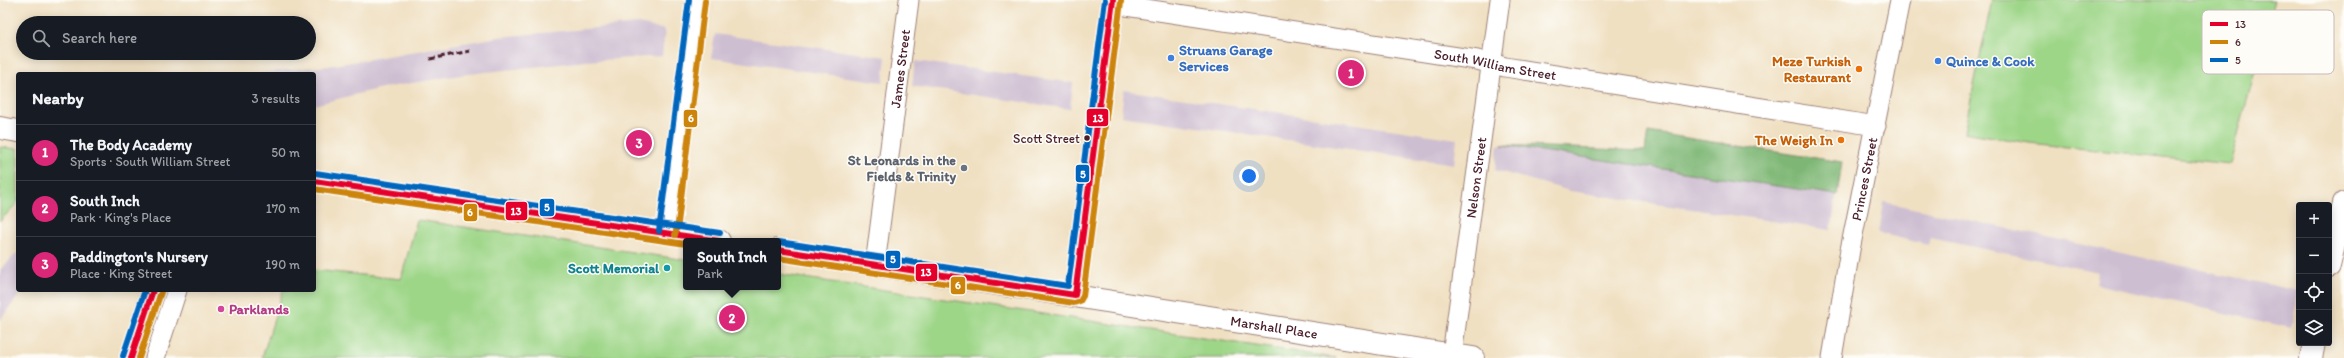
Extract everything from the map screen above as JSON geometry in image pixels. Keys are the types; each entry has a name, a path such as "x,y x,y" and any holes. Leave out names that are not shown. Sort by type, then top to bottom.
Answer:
{"main road":[{"path":"0,128 16,131"},
{"path":"316,181 700,238"},
{"path":"2332,253 2344,203"},
{"name":"Marshall Place","path":"781,250 1473,358"},
{"path":"131,358 152,292"},
{"path":"2311,358 2313,346"}],"street":[{"path":"667,233 670,222 697,0"},
{"name":"James Street","path":"875,265 909,0"},
{"name":"Nelson Street","path":"1452,355 1500,0"},
{"name":"Princes Street","path":"1832,358 1853,235 1900,0"},
{"path":"1075,295 1113,2"},
{"name":"South William Street","path":"1113,2 1477,60 1491,65 1876,126"},
{"path":"155,358 176,292"}],"shaded area":[{"path":"639,24 665,30 662,56 586,61 460,75 377,89 316,104 316,72 270,72 329,66 499,37"},
{"path":"715,34 886,57 883,82 711,58"},
{"path":"915,61 1073,83 1070,109 912,86"},
{"path":"1124,90 1457,139 1454,164 1121,116"},
{"path":"1648,132 1842,162 1831,230 1570,191 1495,170 1498,145 1645,151"},
{"path":"1884,202 2296,290 2296,305 2291,328 2096,284 2098,272 1930,238 1928,245 1879,233"},
{"path":"16,254 16,292 21,292 0,320 0,270"}],"green space":[{"path":"1992,0 2274,0 2271,10 2202,10 2202,74 2254,74 2230,164 2029,143 1964,132"},
{"path":"1648,132 1842,162 1837,195 1502,145 1645,151"},
{"path":"0,147 16,149 16,204 0,221"},
{"path":"417,220 683,260 683,290 781,290 781,274 1336,358 262,358 282,292 316,292 316,270 401,279"}],"railway":[{"path":"430,59 470,51"}],"transit line":[{"name":"5","path":"659,231 689,0"},
{"name":"5","path":"781,242 1068,286 1105,0"},
{"name":"13","path":"1075,295 1113,0"},
{"name":"6","path":"675,235 678,223 705,1"},
{"name":"6","path":"781,258 1074,303 1080,301 1083,296 1121,1"},
{"name":"5","path":"316,173 720,233"},
{"name":"13","path":"316,181 699,238"},
{"name":"6","path":"316,189 683,244"},
{"name":"13","path":"781,250 1075,295"},
{"name":"5","path":"123,356 144,292"},
{"name":"13","path":"131,358 152,292"},
{"name":"6","path":"139,358 161,292"}],"place":[{"name":"Struans Garage Services","path":"1171,58"},
{"name":"Quince & Cook","path":"1938,61"},
{"name":"Meze Turkish Restaurant","path":"1859,69"},
{"name":"The Body Academy","path":"1351,73"},
{"name":"Scott Street","path":"1087,138"},
{"name":"The Weigh In","path":"1841,140"},
{"name":"Paddington's Nursery","path":"639,143"},
{"name":"St Leonards in the Fields & Trinity","path":"964,168"},
{"name":"Scott Memorial","path":"667,268"},
{"name":"Parklands","path":"221,309"},
{"name":"South Inch","path":"732,318"}]}
